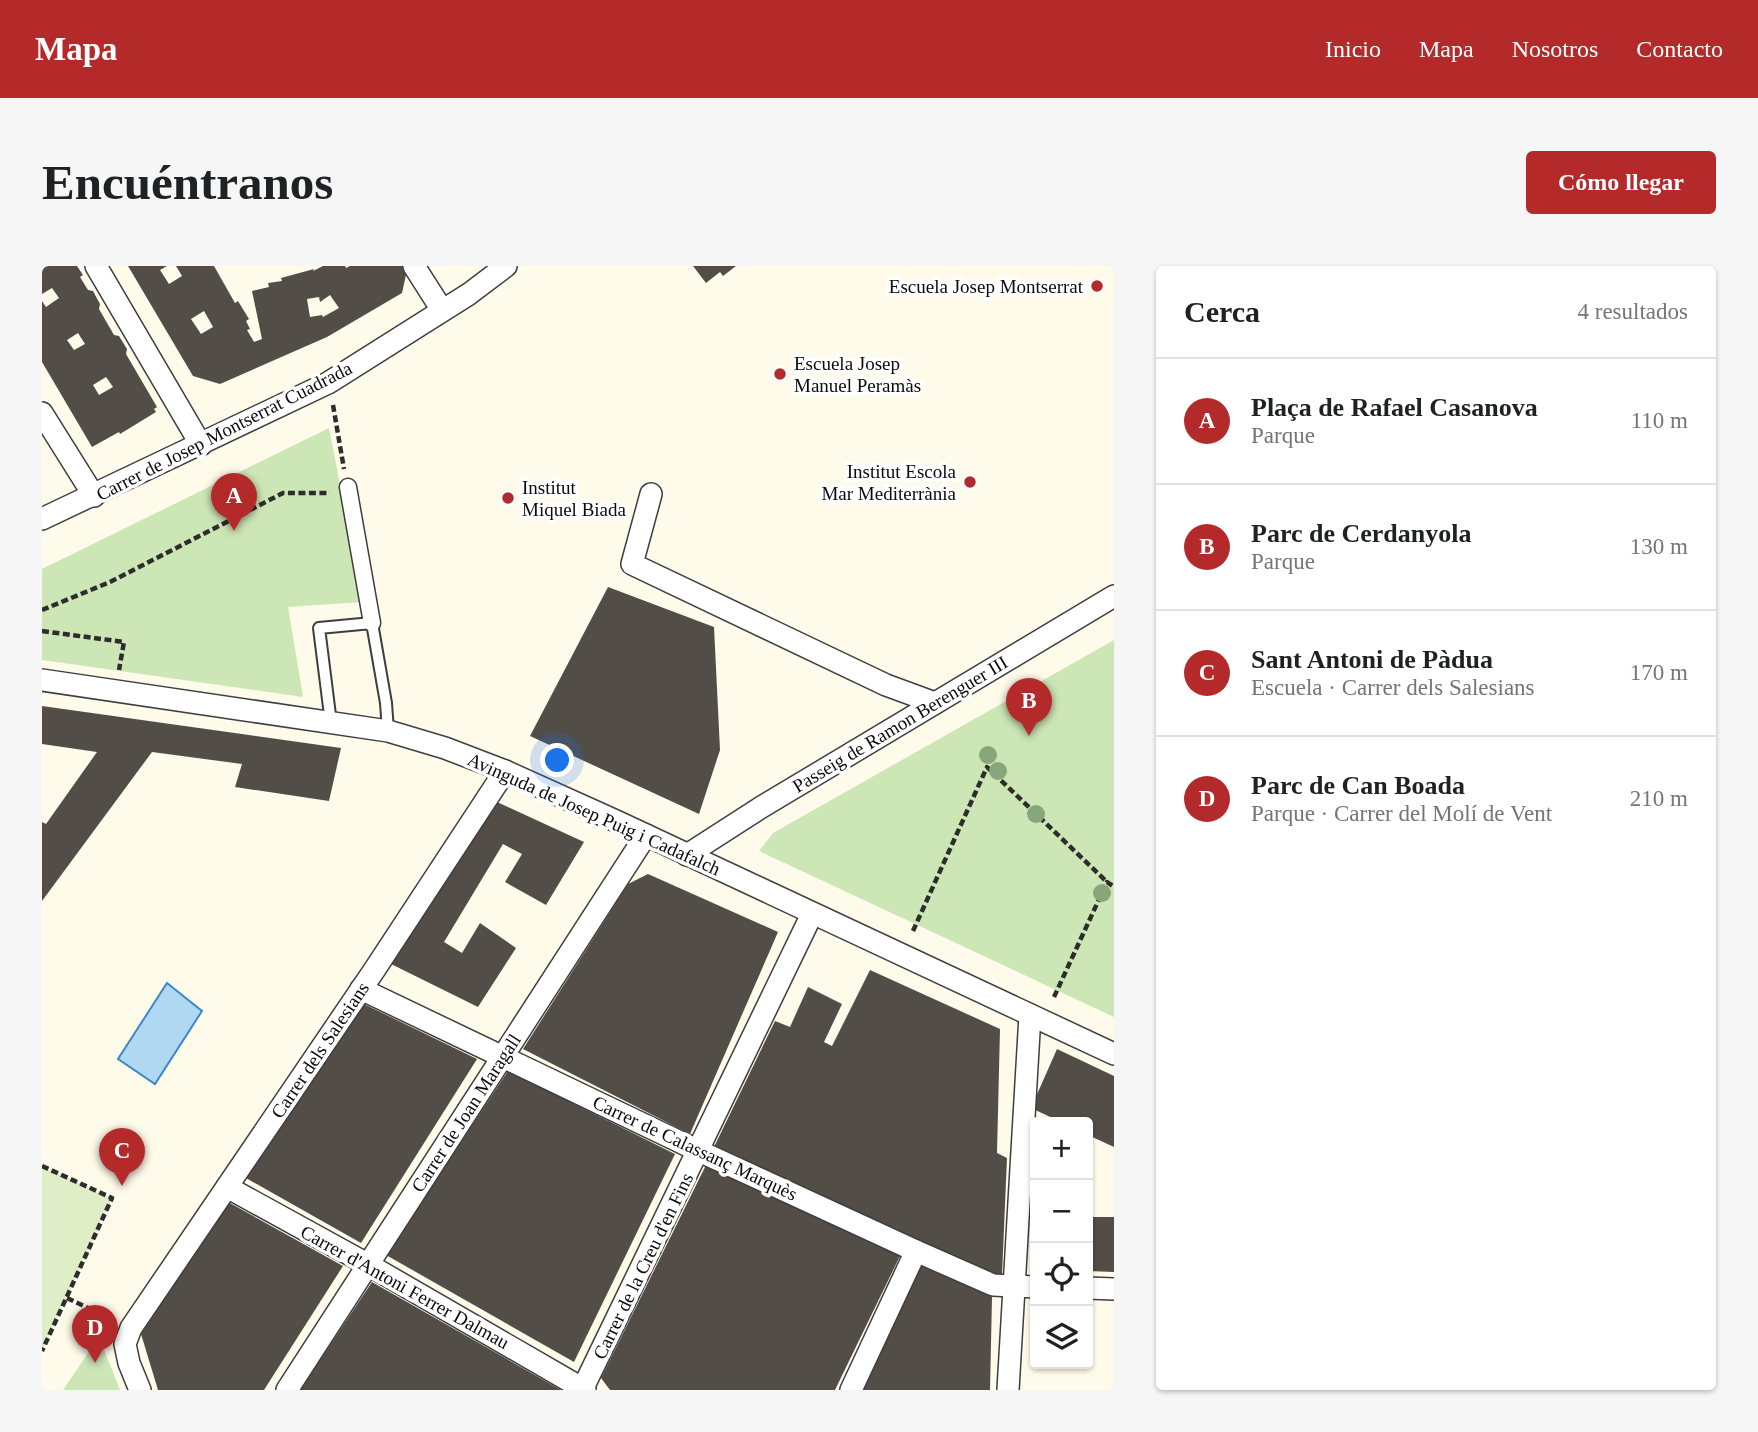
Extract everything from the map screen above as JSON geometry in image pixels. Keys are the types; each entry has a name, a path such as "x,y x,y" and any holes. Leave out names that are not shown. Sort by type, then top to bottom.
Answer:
{"street":[{"path":"96,266 201,445"},
{"path":"414,266 442,310"},
{"name":"Carrer de Josep Montserrat Cuadrada","path":"42,519 328,383 469,294 506,266"},
{"path":"42,413 94,496"},
{"path":"348,490 372,623"},
{"path":"651,494 632,564 886,685 934,703"},
{"name":"Passeig de Ramon Berenguer III","path":"687,855 760,808 1114,596"},
{"name":"Avinguda de Josep Puig i Cadafalch","path":"42,680 388,732 445,748 505,771 646,835 1114,1054"},
{"name":"Carrer dels Salesians","path":"131,1328 505,771"},
{"name":"Carrer de Joan Maragall","path":"287,1390 646,835"},
{"name":"Carrer de la Creu d'en Fins","path":"583,1389 812,914"},
{"name":"Carrer de Calassanç Marquès","path":"361,989 699,1151 916,1251 993,1285 1025,1287"},
{"path":"1008,1390 1025,1287 1030,1015"},
{"name":"Carrer d'Antoni Ferrer Dalmau","path":"227,1187 367,1264 583,1389"},
{"path":"851,1390 916,1251"},
{"path":"1093,1288 1114,1289"},
{"path":"131,1328 125,1344 139,1390"}],"lane":[{"path":"331,723 319,628 372,623 386,703 388,732"}],"path":[{"path":"42,610 110,582 283,493 348,490 328,383"},
{"path":"42,631 124,642 119,691"},
{"path":"913,932 986,767 1114,887"},
{"path":"1054,997 1107,882"},
{"path":"42,1166 112,1198 42,1351"},
{"path":"67,1298 131,1328"}],"green space":[{"path":"329,428 363,602 288,607 303,697 42,660 42,569"},
{"path":"1114,640 1114,1017 759,851 773,833"},
{"path":"42,1166 112,1198 42,1351"},
{"path":"99,1337 120,1390 63,1390"}],"water":[{"path":"167,983 202,1011 155,1084 118,1059"}],"building":[{"path":"42,266 77,266 83,275 80,277 88,290 93,291 100,304 99,309 114,335 119,336 127,349 126,354 157,407 154,409 156,412 92,447 42,362 42,301 46,307 59,298 52,288 42,294","holes":["78,333 85,344 74,350 67,340","106,377 113,387 99,395 93,385"]},
{"path":"128,266 167,266 160,270 169,284 182,276 176,266 214,266 235,303 238,301 249,319 246,321 250,329 247,330 254,342 262,339 252,291 269,287 268,283 282,281 281,278 323,266 404,266 407,270 402,293 327,337 220,384 193,376","holes":["330,295 339,308 323,317 310,317 307,299 319,297 320,302","204,311 213,327 201,334 191,319"]},
{"path":"693,266 736,266 723,276 720,272 706,283"},
{"path":"608,587 714,627 720,750 699,814 530,736"},
{"path":"42,706 341,748 329,801 235,787 242,764 152,752 42,901 42,822 46,824 97,752 42,744"},
{"path":"497,802 584,842 546,905 505,882 522,854 503,844 444,942 462,953 480,923 516,948 478,1007 389,963"},
{"path":"648,874 778,932 690,1134 523,1049 628,884"},
{"path":"870,970 1000,1029 997,1153 1007,1158 1002,1275 994,1277 714,1147 775,1021 790,1027 808,987 842,1004 824,1042 832,1046"},
{"path":"364,1004 477,1059 361,1243 246,1178"},
{"path":"1057,1049 1114,1076 1114,1147 1093,1137 1093,1117 1050,1117 1031,1108"},
{"path":"508,1071 675,1154 574,1362 386,1255"},
{"path":"1030,1133 1030,1205 1028,1205"},
{"path":"706,1165 900,1256 835,1390 610,1390 601,1378"},
{"path":"228,1202 343,1266 264,1390 158,1390 141,1334"},
{"path":"1093,1217 1114,1217 1114,1272 1093,1271"},
{"path":"919,1264 992,1297 990,1390 862,1390"},
{"path":"372,1282 561,1390 300,1390"}],"place":[{"name":"Escuela Josep Montserrat","path":"1097,286"},
{"name":"Escuela Josep Manuel Peramàs","path":"780,374"},
{"name":"Institut Escola Mar Mediterrània","path":"970,482"},
{"name":"Institut Miquel Biada","path":"508,498"},
{"name":"Plaça de Rafael Casanova","path":"234,531"},
{"name":"Parc de Cerdanyola","path":"1029,736"},
{"name":"Sant Antoni de Pàdua","path":"122,1186"},
{"name":"Parc de Can Boada","path":"95,1363"}]}
